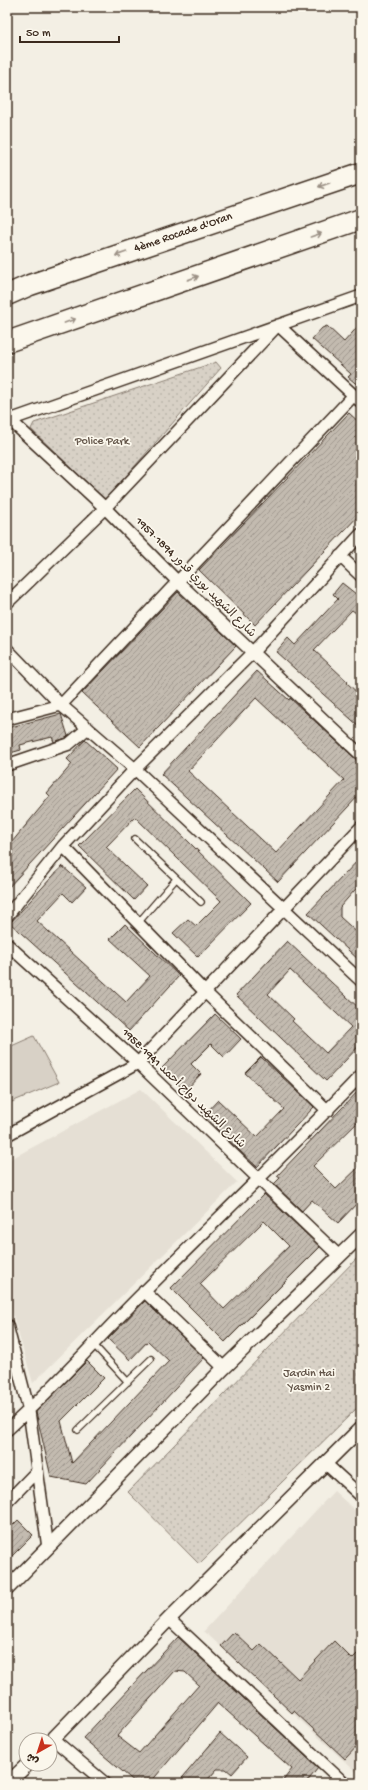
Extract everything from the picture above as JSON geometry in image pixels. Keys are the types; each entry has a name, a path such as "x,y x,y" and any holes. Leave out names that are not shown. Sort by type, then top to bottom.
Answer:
{"highway":[{"name":"4ème Rocade d'Oran","path":"7,295 30,285 361,173"},
{"path":"7,342 361,219"},
{"path":"7,292 30,285"},
{"path":"7,347 50,328"}],"street":[{"path":"9,421 361,296"},
{"path":"7,719 61,705 177,581 357,399 278,325"},
{"path":"7,603 105,508 278,325"},
{"name":"شارع الشهيد بوري قدور 1894-1957","path":"9,421 105,508 177,581 361,755"},
{"path":"7,916 63,846 135,769 252,653 361,534"},
{"path":"340,556 361,576"},
{"path":"7,649 61,705 135,769 361,981"},
{"path":"7,765 69,744 88,728"},
{"path":"7,1135 138,1063 206,993 361,827"},
{"path":"63,846 206,993 328,1111"},
{"name":"شارع الشهيد دواح أحمد 1941-1958","path":"7,944 138,1063 258,1180 339,1256"},
{"path":"7,1430 29,1411 144,1291 328,1111 361,1075"},
{"path":"7,1589 224,1368 361,1234"},
{"path":"144,1291 224,1368"},
{"path":"7,1325 29,1411 36,1472 48,1548"},
{"path":"58,1735 169,1619 361,1428"},
{"path":"325,1463 361,1496"},
{"path":"7,1502 36,1472"},
{"path":"169,1619 344,1783"},
{"path":"58,1746 105,1783"},
{"path":"8,1783 20,1772"}],"lane":[{"path":"135,839 201,902"},
{"path":"138,923 176,879"},
{"path":"93,1344 128,1382"},
{"path":"78,1430 151,1359"}],"shaded area":[{"path":"141,1089 237,1182 33,1383 7,1295 7,1161"},
{"path":"334,1491 361,1516 361,1765 356,1772 204,1631"}],"green space":[{"name":"Police Park","path":"216,362 221,368 105,500 31,429 34,423"},
{"path":"34,1036 59,1082 7,1104 7,1048"},
{"name":"Jardin Hai Yasmin 2","path":"361,1254 361,1404 199,1564 128,1492"}],"building":[{"path":"361,323 361,388 348,377 351,374 312,339 322,328 327,326 344,342"},
{"path":"349,413 361,424 361,513 255,625 199,570"},
{"path":"342,583 361,598 361,617 352,610 314,650 361,696 361,728 276,652 288,638 295,645 338,599 333,594"},
{"path":"178,592 236,646 140,747 82,693"},
{"path":"257,671 289,700 290,698 361,764 361,793 278,882 161,774","holes":["256,698 344,780 276,853 188,771"]},
{"path":"61,714 68,736 66,738 54,742 52,737 20,745 21,750 10,753 9,748 7,749 7,728"},
{"path":"85,740 117,769 7,889 7,848 50,796 47,793 72,764 67,759"},
{"path":"135,789 251,903 198,957 173,933 188,919 196,926 221,901 135,817 106,847 147,886 134,900 79,846"},
{"path":"361,857 361,883 340,907 340,917 361,936 361,962 308,913"},
{"path":"62,866 86,887 72,902 63,893 37,921 126,1002 150,976 110,939 125,924 179,976 129,1031 10,923"},
{"path":"287,941 361,1010 361,1044 326,1081 236,995","holes":["290,970 351,1027 326,1053 292,1021 294,1019 268,994"]},
{"path":"215,1014 241,1039 224,1057 211,1044 191,1064 201,1074 185,1091 162,1068"},
{"path":"261,1057 314,1107 257,1167 203,1116 218,1100 257,1137 284,1109 245,1073"},
{"path":"361,1088 361,1119 313,1166 336,1189 361,1165 361,1199 338,1223 312,1200 302,1211 274,1184 280,1178 277,1176"},
{"path":"264,1194 320,1247 225,1342 171,1288","holes":["264,1221 289,1246 224,1309 200,1284"]},
{"path":"145,1301 204,1358 86,1484 51,1477 36,1412 87,1361 104,1378 61,1421 72,1463 169,1361 148,1341 130,1360 108,1339"},
{"path":"18,1520 33,1535 7,1561 7,1531"},
{"path":"234,1632 254,1651 261,1644 298,1679 334,1641 352,1659 361,1650 361,1742 345,1759 294,1711 292,1713 221,1646"},
{"path":"178,1637 318,1768 306,1783 281,1783 292,1769 218,1703 150,1783 136,1783 83,1738","holes":["175,1671 185,1672 199,1685 139,1753 117,1736"]},
{"path":"220,1733 247,1757 232,1774 226,1769 217,1769 205,1783 178,1783"}]}
